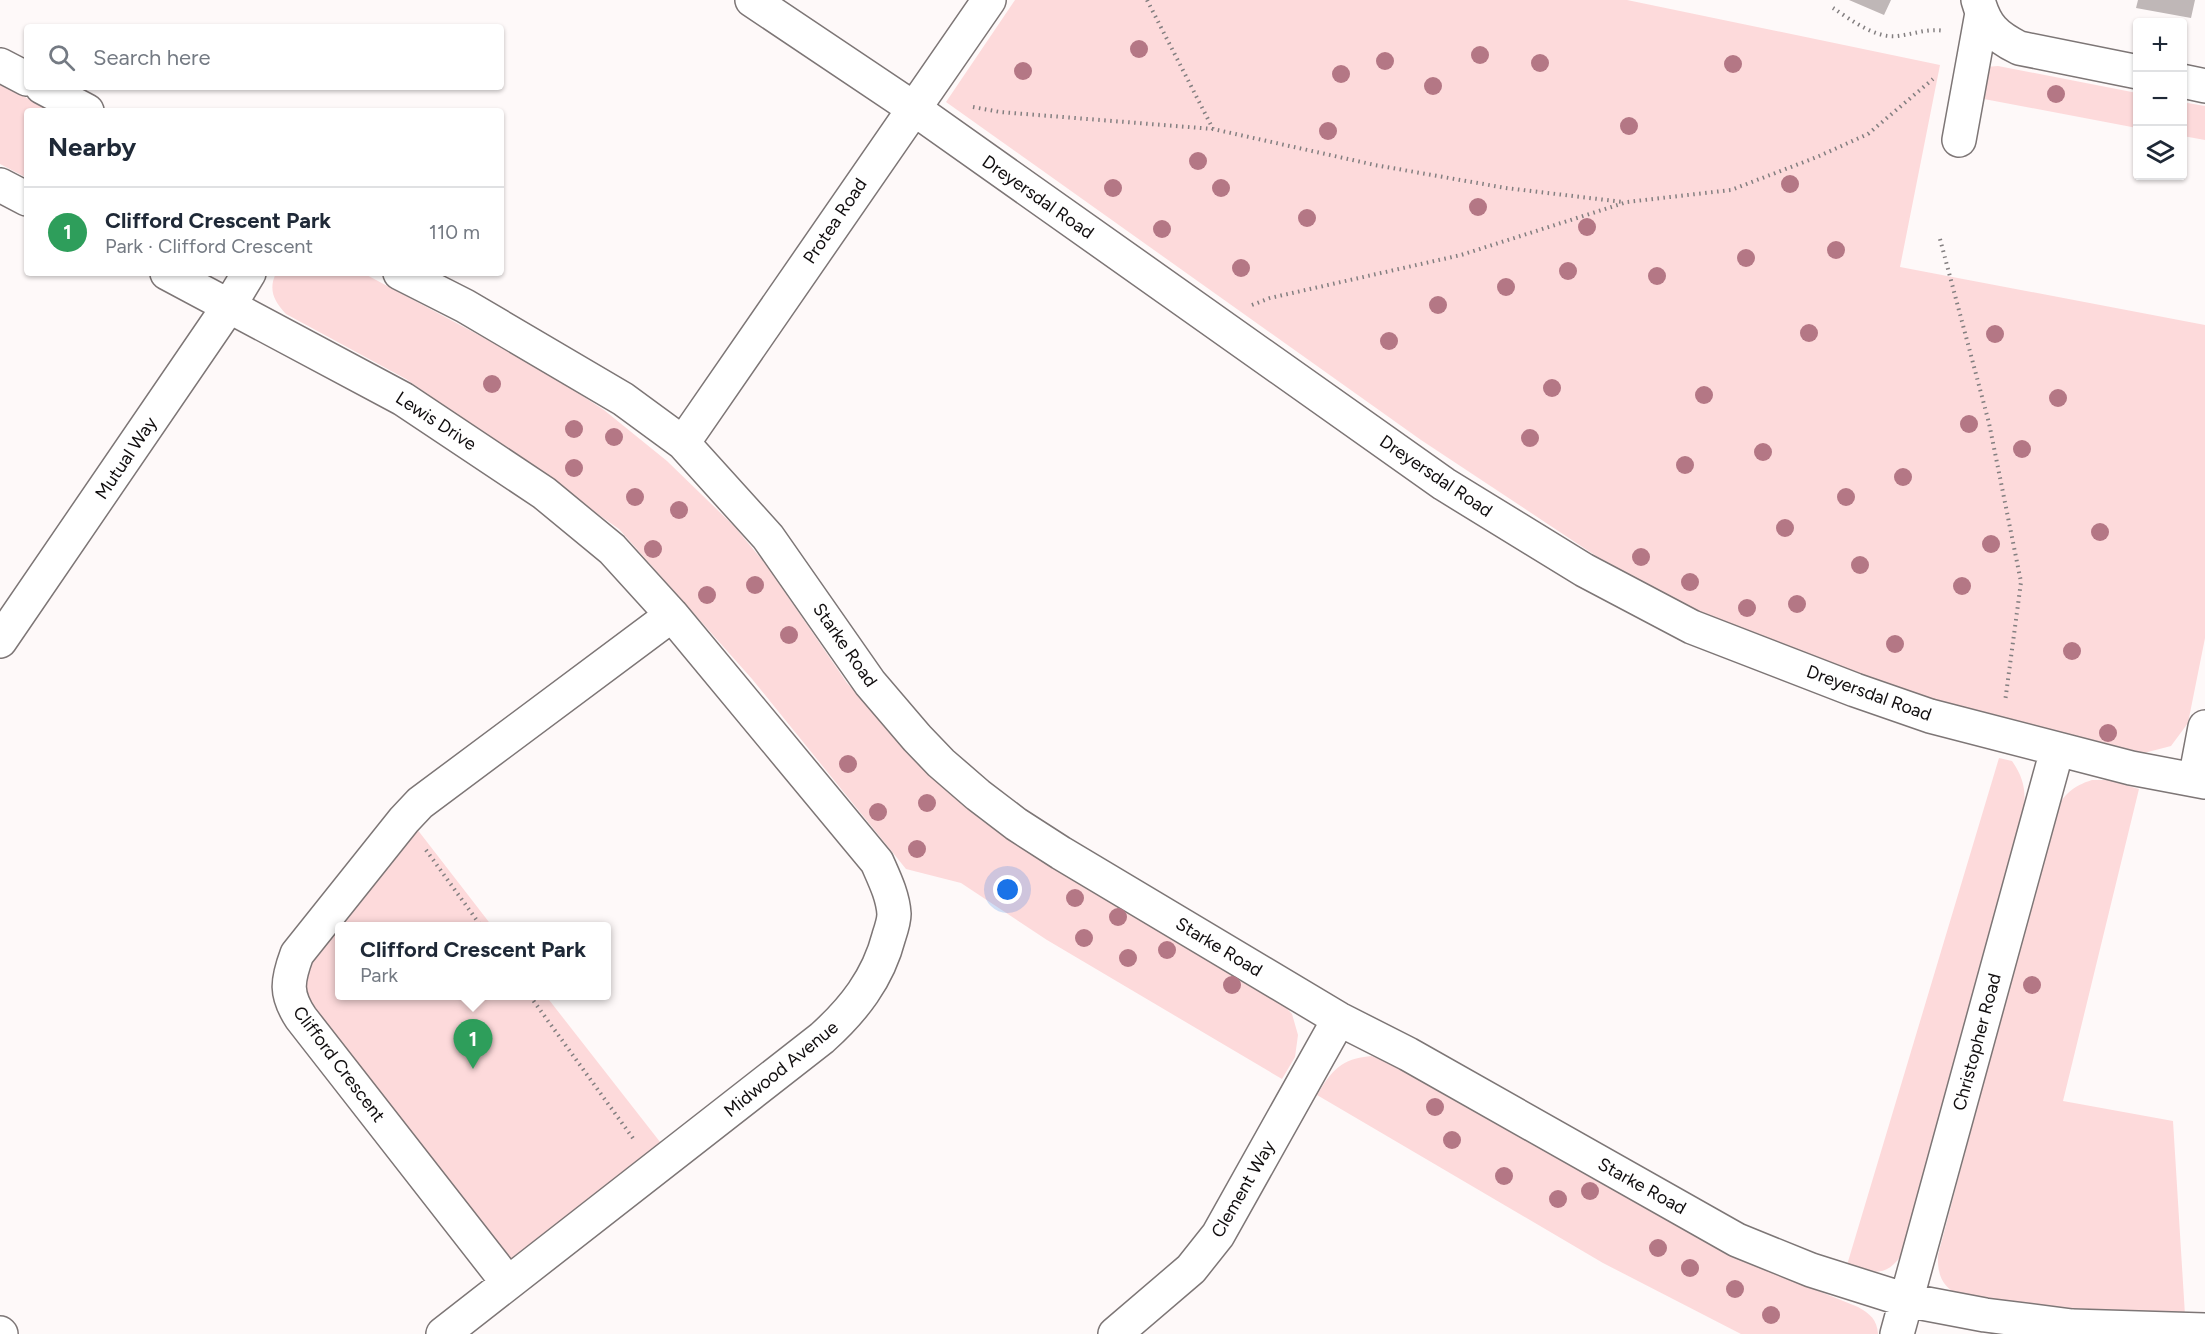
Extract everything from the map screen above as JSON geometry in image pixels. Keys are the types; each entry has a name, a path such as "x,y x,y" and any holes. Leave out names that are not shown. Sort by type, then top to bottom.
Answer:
{"street":[{"name":"Dreyersdal Road","path":"752,0 913,108 1444,484 1584,570 1692,627 1877,698 1930,716 2057,750 2131,768 2200,781"},
{"name":"Protea Road","path":"683,443 989,0"},
{"path":"1979,17 2002,39 2019,48 2133,71"},
{"path":"1959,140 1979,17"},
{"path":"0,65 24,77"},
{"path":"2187,82 2205,86"},
{"path":"48,90 81,108"},
{"path":"0,185 24,197"},
{"name":"Lewis Drive","path":"173,276 403,399 544,493 612,549 672,615"},
{"name":"Mutual Way","path":"0,641 230,306 247,276"},
{"name":"Starke Road","path":"406,276 465,306 623,399 683,443 768,537 870,683 917,738 949,769 1016,824 1060,853 1340,1018 1737,1240 1811,1270 1906,1299 1985,1315 2072,1326 2205,1330"},
{"name":"Clifford Crescent","path":"508,1283 291,1004 290,972 297,954 420,803 672,615"},
{"name":"Midwood Avenue","path":"443,1334 822,1038 846,1016 866,990 885,951 894,915 888,886 877,862 672,615"},
{"path":"2200,781 2205,727"},
{"name":"Christopher Road","path":"1897,1334 2057,750"},
{"name":"Clement Way","path":"1115,1334 1191,1269 1218,1235 1340,1018"}],"path":[{"path":"1147,0 1213,129"},
{"path":"1833,8 1864,29 1894,37 1979,17"},
{"path":"1211,320 1270,298 1461,255 1627,202 1731,190 1817,157 1868,134 1935,77"},
{"path":"968,106 1000,112 1213,129 1397,169 1506,188 1627,202"},
{"path":"1940,239 1989,423 2020,582 2001,735"},
{"path":"404,820 477,922"},
{"path":"533,1000 654,1168"}],"shaded area":[{"path":"1015,0 1627,0 1940,65 1900,267 2205,325 2205,638 2188,723 2171,746 2144,753 1858,680 1704,615 1596,556 1421,440 946,102"},
{"path":"1998,66 2133,92 2133,127 1984,99 1978,91 1986,67"},
{"path":"0,84 46,108 24,108 24,176 0,164"},
{"path":"2187,103 2205,106 2205,140 2187,137"},
{"path":"275,276 369,276 535,365 604,410 667,461 734,526 767,566 847,683 935,779 981,820 1278,999 1292,1014 1298,1035 1295,1057 1282,1079 1047,940 961,883 906,869 752,679 619,529 406,379 286,314 278,304 272,290"},
{"path":"1999,758 2012,761 2019,772 2025,795 2024,808 1904,1251 1898,1260 1886,1270 1872,1272 1847,1265"},
{"path":"2092,780 2108,780 2139,789 2063,1101 2173,1121 2185,1315 2073,1313 1962,1297 1950,1290 1940,1275 1938,1255 2055,812 2070,792 2079,785"},
{"path":"410,820 489,922 335,922 335,1000 549,1000 671,1156 508,1283 297,1008 307,945"},
{"path":"1371,1056 1391,1063 1732,1256 1858,1307 1872,1318 1878,1334 1741,1334 1603,1263 1317,1095 1338,1067 1352,1060"}],"building":[{"path":"1849,0 1891,0 1884,15"},
{"path":"2138,0 2195,0 2191,18 2136,8"}],"place":[{"name":"Clifford Crescent Park","path":"473,1069"}]}
